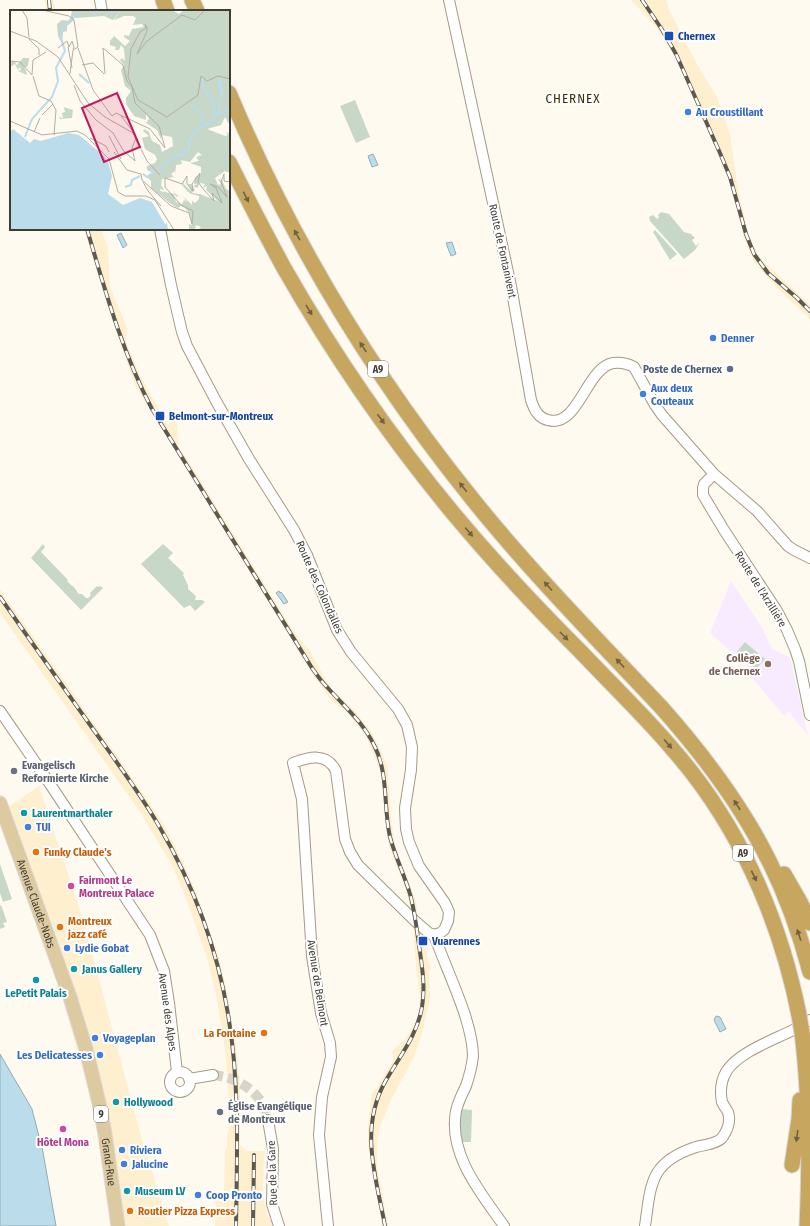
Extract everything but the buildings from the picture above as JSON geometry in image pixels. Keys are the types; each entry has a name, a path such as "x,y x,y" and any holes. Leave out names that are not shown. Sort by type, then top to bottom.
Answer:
{"highway":[{"path":"163,0 167,10"},
{"path":"192,0 196,10"},
{"name":"A9","path":"230,95 288,219 328,290 372,361 419,429 470,496 519,554 682,730 708,764 748,822 786,898 800,936 810,972"},
{"name":"A9","path":"230,164 264,232 285,269 328,341 375,412 421,473 483,548 537,608 642,715 693,774 717,809 745,857 757,881 777,932 785,957 802,1028 810,1115 807,1226"},
{"path":"748,822 779,866 800,902 810,923"},
{"path":"792,1165 799,1119 802,1028"}],"main road":[{"name":"Avenue Claude-Nobs","path":"0,803 73,1005"},
{"name":"Grand-Rue","path":"73,1005 86,1049 99,1103 113,1185 118,1226"}],"street":[{"path":"100,0 102,10"},
{"name":"Route de Fontanivent","path":"450,0 511,286 531,400 536,412 544,419 550,421 564,418 571,412 604,366 624,362 634,367 662,415 714,474"},
{"name":"Route des Colondalles","path":"160,230 171,285 182,332 187,346 216,401 304,549 337,630 351,652 398,709 407,725 412,748 411,770 405,808 406,829 409,842 419,866 449,912 448,921 444,930 440,934 434,935"},
{"path":"714,474 757,511 788,546 810,558"},
{"name":"Route de l'Arzillière","path":"714,474 704,484 703,495 777,611 787,630 799,661 810,715"},
{"name":"Avenue des Alpes","path":"0,711 150,935 164,971 169,1002 176,1072"},
{"name":"Avenue de Belmont","path":"328,1226 319,1135 322,1097 331,1052 330,1043 321,1013 312,956 302,799 293,763 304,759 319,757 334,765 345,839 353,858 358,865 415,921 429,933 434,935"},
{"path":"434,935 459,996 471,1036 473,1056 470,1071 456,1111 455,1131 458,1148 470,1177 504,1226"},
{"path":"645,1226 651,1185 655,1175 672,1158 688,1150 714,1143 721,1138 728,1127 729,1117 722,1100 721,1090 723,1079 730,1067 756,1048 802,1028"},
{"path":"176,1072 183,1072 189,1079 189,1085 186,1090 181,1092 176,1091 171,1086 170,1080 176,1072"},
{"path":"189,1079 213,1075"},
{"name":"Rue de la Gare","path":"268,1120 273,1153 272,1204 279,1226"}],"shaded area":[{"path":"45,0 53,0 56,10 47,10"},
{"path":"631,0 666,0 670,12 697,64 717,97 730,134 737,184 749,237 761,259 810,305 810,321 806,315 779,290 755,263 744,239 732,187 676,58 655,26"},
{"path":"84,230 101,230 108,248 110,287 127,328 126,342 141,377 167,424 177,421 178,448 186,457 294,632 309,650 332,690 355,711 371,732 388,768 391,818 395,846 416,901 419,930 424,936 428,961 431,969 429,970 430,997 423,1030 414,1057 390,1102 379,1129 377,1165 388,1226 383,1226 368,1146 368,1127 372,1092 374,1092 394,1059 392,1051 406,1038 417,1019 420,1000 410,908 406,890 390,849 387,834 384,787 379,768 366,736 347,713 330,699 312,673 135,385 108,308"},
{"name":"Collège de Chernex","path":"731,581 761,626 772,649 790,657 808,736 789,712 784,716 749,674 753,671 710,633"},
{"path":"0,589 152,806 167,830 194,887 219,957 227,993 235,1039 240,1083 240,1145 246,1151 265,1151 263,1170 264,1198 267,1214 274,1226 215,1226 216,1205 211,1198 224,1199 225,1149 227,1148 227,1134 229,1131 228,1084 225,1049 216,994 207,958 183,890 170,862 140,812 0,613"},
{"path":"39,786 82,916 141,1136 169,1226 121,1226 119,1197 8,807"}],"green space":[{"path":"355,100 370,137 356,143 340,106"},
{"path":"661,212 669,214 684,232 691,234 695,238 692,240 696,246 700,242 695,250 684,259 650,221 649,217 653,215 657,219"},
{"path":"655,230 677,254 670,260 653,232"},
{"path":"43,544 45,547 41,552 68,580 67,581 79,594 82,594 88,598 91,595 90,593 97,586 103,588 81,610 31,558"},
{"path":"163,544 173,553 168,558 184,573 183,575 188,585 188,589 196,596 195,600 202,600 205,602 195,611 190,605 184,608 141,564"},
{"path":"745,642 765,659 756,669 736,653"},
{"path":"0,864 12,899 3,902 0,893"},
{"path":"1,905 7,922 3,923 5,927 0,929 0,906"},
{"path":"462,1109 472,1110 471,1142 461,1142 460,1119"}],"water":[{"path":"373,154 378,165 372,167 368,156"},
{"path":"121,233 127,245 123,248 117,235"},
{"path":"452,242 456,254 451,256 446,243"},
{"path":"279,591 288,602 284,604 276,593"},
{"path":"716,1016 720,1017 726,1029 720,1032 714,1020"},
{"path":"0,1054 32,1109 43,1152 56,1226 0,1226"}],"tunnel":[{"path":"213,1075 232,1079 248,1088 261,1102 266,1110 268,1120"}],"railway":[{"path":"49,0 50,10"},
{"path":"642,0 676,54 720,153 730,177 746,234 754,254 768,273 810,311"},
{"path":"87,230 123,343 141,387 152,409 312,668 353,714 370,737 379,756 384,779 390,837 408,887 414,910 423,981 423,998 420,1018 412,1037 385,1082 377,1100 373,1117 371,1135 372,1153 385,1226"},
{"path":"0,597 125,773 151,813 183,871 202,917 223,989 232,1040 237,1120 236,1226"},
{"path":"253,1226 254,1155"}],"place":[{"name":"Chernex","path":"669,36"},
{"name":"Au Croustillant","path":"688,112"},
{"name":"Denner","path":"713,338"},
{"name":"Poste de Chernex","path":"730,369"},
{"name":"Aux deux Couteaux","path":"643,394"},
{"name":"Belmont-sur-Montreux","path":"160,416"},
{"name":"Collège de Chernex","path":"768,664"},
{"name":"Evangelisch Reformierte Kirche","path":"14,771"},
{"name":"Laurentmarthaler","path":"24,813"},
{"name":"TUI","path":"28,827"},
{"name":"Funky Claude's","path":"36,852"},
{"name":"Fairmont Le Montreux Palace","path":"71,886"},
{"name":"Montreux jazz café","path":"60,927"},
{"name":"Vuarennes","path":"423,941"},
{"name":"Lydie Gobat","path":"67,948"},
{"name":"Janus Gallery","path":"74,969"},
{"name":"LePetit Palais","path":"36,980"},
{"name":"La Fontaine","path":"264,1033"},
{"name":"Voyageplan","path":"95,1038"},
{"name":"Les Delicatesses","path":"100,1055"},
{"name":"Hollywood","path":"116,1102"},
{"name":"Église Evangélique de Montreux","path":"220,1112"},
{"name":"Hôtel Mona","path":"63,1129"},
{"name":"Riviera","path":"122,1150"},
{"name":"Jalucine","path":"124,1164"},
{"name":"Museum LV","path":"127,1191"},
{"name":"Coop Pronto","path":"198,1195"},
{"name":"Routier Pizza Express","path":"130,1211"}],"district":[{"name":"CHERNEX","path":"573,98"}]}
